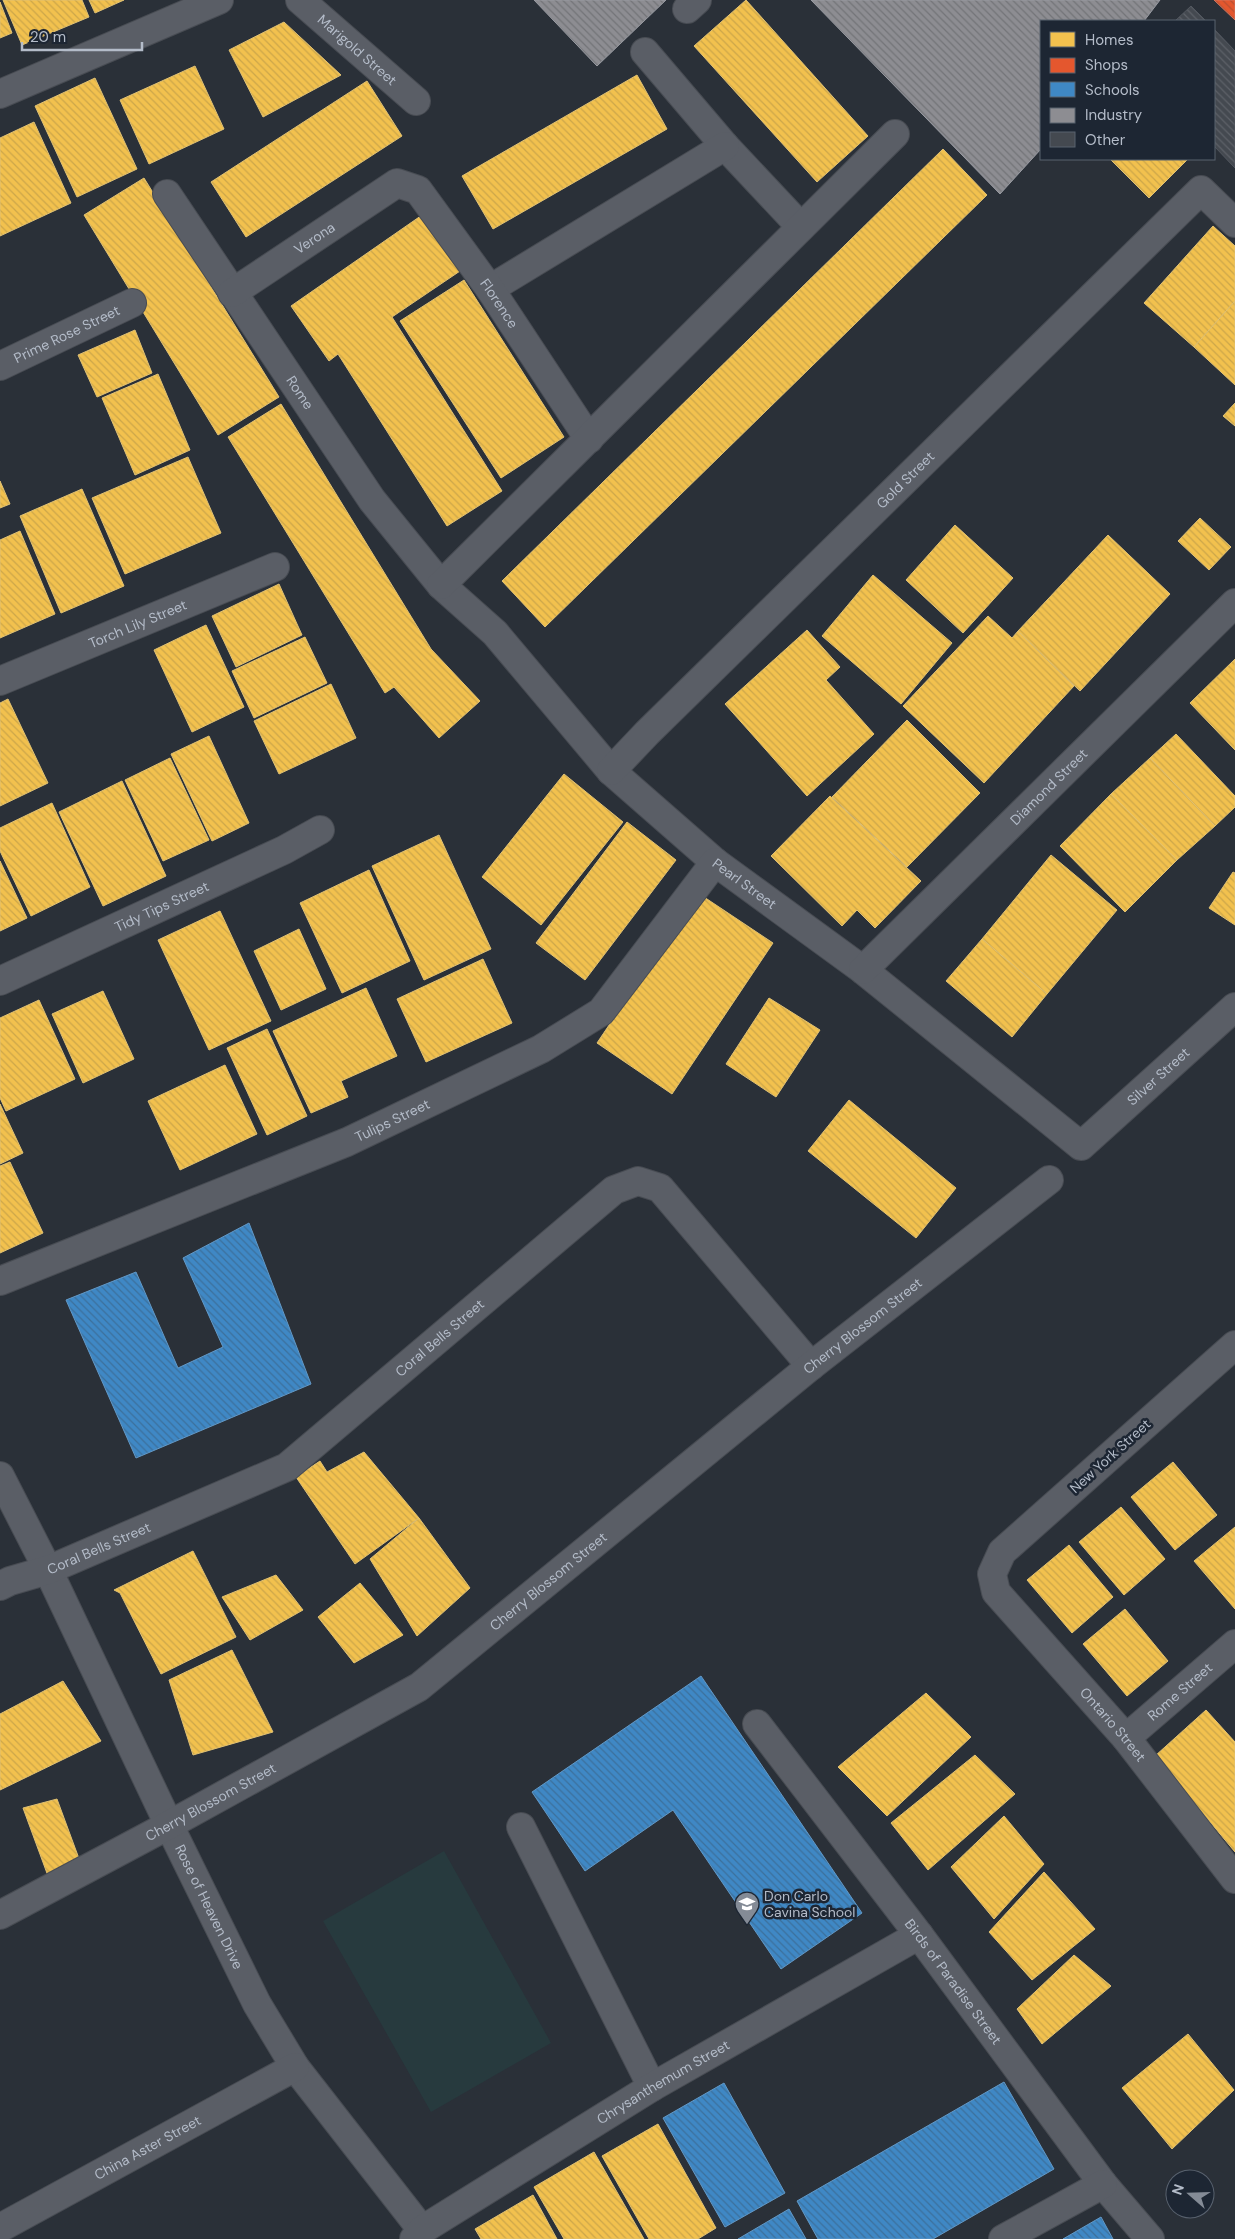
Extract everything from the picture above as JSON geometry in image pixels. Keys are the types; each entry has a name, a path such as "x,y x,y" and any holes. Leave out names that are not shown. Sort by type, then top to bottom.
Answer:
{"street":[{"path":"0,94 220,0"},
{"name":"Marigold Street","path":"300,0 416,101"},
{"path":"645,52 725,146 801,227"},
{"path":"442,585 895,134"},
{"path":"490,289 725,146"},
{"name":"Florence","path":"397,183 418,190 490,289 588,439"},
{"name":"Verona","path":"232,293 397,183"},
{"name":"Gold Street","path":"611,771 647,733 1201,190 1235,223"},
{"name":"Rome","path":"167,194 372,500 442,585"},
{"name":"Prime Rose Street","path":"0,366 132,304"},
{"name":"Torch Lily Street","path":"0,681 275,568"},
{"name":"Pearl Street","path":"442,585 495,633 611,771 716,862 863,970 1081,1146"},
{"name":"Diamond Street","path":"863,970 1235,603"},
{"name":"Tidy Tips Street","path":"0,981 284,850 320,830"},
{"name":"Tulips Street","path":"0,1282 347,1142 541,1049 601,1012 716,862"},
{"name":"Silver Street","path":"1081,1146 1235,1007"},
{"name":"Cherry Blossom Street","path":"0,1915 169,1825 418,1687 811,1366 1050,1180"},
{"name":"Coral Bells Street","path":"0,1586 10,1581 48,1570 287,1467 614,1190 638,1181 660,1188 811,1366"},
{"name":"New York Street","path":"992,1574 1002,1552 1235,1345"},
{"name":"Rose of Heaven Drive","path":"0,1476 48,1570 169,1825 257,2004 295,2068 418,2234"},
{"name":"Ontario Street","path":"992,1574 996,1592 1126,1738 1235,1879"},
{"name":"Rome Street","path":"1126,1738 1235,1644"},
{"name":"Birds of Paradise Street","path":"757,1724 919,1935 1103,2184 1150,2239"},
{"path":"521,1827 652,2087"},
{"name":"Chrysanthemum Street","path":"418,2234 652,2087 919,1935"},
{"name":"China Aster Street","path":"0,2228 295,2068"},
{"path":"1003,2239 1103,2184"}],"green space":[{"path":"444,1851 551,2043 431,2112 323,1921"}],"building: Homes":[{"path":"3,0 82,0 89,17 22,45"},
{"path":"89,0 124,0 95,13"},
{"path":"746,0 868,136 817,182 694,46"},
{"path":"0,2 12,33 0,38"},
{"path":"284,22 341,75 263,117 229,50"},
{"path":"195,66 224,129 149,164 120,100"},
{"path":"637,75 667,129 493,229 462,176"},
{"path":"95,78 137,169 77,197 35,106"},
{"path":"367,81 402,136 246,237 211,182"},
{"path":"34,122 71,203 0,236 0,138"},
{"path":"943,149 987,195 545,627 502,581"},
{"path":"1111,160 1187,160 1149,198"},
{"path":"144,178 279,397 218,435 84,215"},
{"path":"425,213 463,269 392,317 502,491 447,526 338,354 329,361 291,306"},
{"path":"1213,226 1235,246 1235,301 1194,347 1144,303"},
{"path":"464,280 564,437 501,478 400,321"},
{"path":"1235,301 1235,385 1194,347"},
{"path":"135,330 152,373 97,397 78,355"},
{"path":"158,374 190,450 135,475 102,398"},
{"path":"1235,403 1235,426 1223,416"},
{"path":"281,404 431,649 480,701 439,738 394,687 385,693 228,437"},
{"path":"188,457 221,533 125,574 92,498"},
{"path":"0,481 10,504 0,508"},
{"path":"82,489 124,586 61,613 20,516"},
{"path":"1200,518 1231,547 1209,570 1178,541"},
{"path":"955,525 1013,578 963,633 906,580"},
{"path":"20,531 55,614 0,638 0,540"},
{"path":"1108,535 1170,594 1080,691 1018,631"},
{"path":"873,575 952,643 901,704 822,636"},
{"path":"279,584 302,635 236,667 212,616"},
{"path":"988,616 1012,638 1018,631 1074,686 984,783 903,706"},
{"path":"206,625 244,707 192,732 154,650"},
{"path":"807,630 840,667 826,680 874,734 807,796 725,704"},
{"path":"305,637 327,683 254,718 232,671"},
{"path":"1235,659 1235,750 1190,703"},
{"path":"331,684 356,738 279,774 254,721"},
{"path":"8,699 48,783 0,806 0,703"},
{"path":"907,720 980,793 907,867 832,797"},
{"path":"1176,734 1235,796 1235,807 1215,826 1150,758"},
{"path":"209,736 249,823 212,841 171,754"},
{"path":"170,758 209,840 163,861 125,780"},
{"path":"1150,758 1215,826 1177,860 1111,794"},
{"path":"564,774 623,822 541,925 482,877"},
{"path":"122,781 166,876 103,906 59,812"},
{"path":"1111,794 1177,860 1125,912 1060,846"},
{"path":"830,796 921,881 875,928 857,910 842,926 771,856"},
{"path":"52,803 90,887 31,916 0,851 0,828"},
{"path":"627,822 676,860 585,980 536,943"},
{"path":"439,835 491,949 424,980 372,866"},
{"path":"1051,855 1117,910 1047,994 982,939"},
{"path":"0,861 27,918 0,931"},
{"path":"369,870 410,961 342,993 300,903"},
{"path":"1233,872 1235,873 1235,925 1209,908"},
{"path":"698,893 773,943 672,1094 597,1043"},
{"path":"220,911 271,1021 209,1050 158,940"},
{"path":"299,929 326,989 281,1010 254,951"},
{"path":"982,939 1047,994 1012,1037 946,981"},
{"path":"483,959 512,1023 426,1062 397,999"},
{"path":"366,988 397,1056 341,1081 348,1097 311,1113 273,1031"},
{"path":"103,991 134,1059 83,1083 52,1014"},
{"path":"769,998 820,1030 776,1097 726,1064"},
{"path":"39,1000 75,1079 6,1111 0,1098 0,1018"},
{"path":"267,1029 307,1116 267,1135 227,1048"},
{"path":"225,1065 257,1134 180,1170 148,1101"},
{"path":"849,1100 956,1188 916,1238 808,1151"},
{"path":"0,1104 23,1153 0,1164"},
{"path":"10,1162 43,1233 0,1253 0,1166"},
{"path":"364,1452 419,1518 355,1564 296,1477 320,1461 327,1472"},
{"path":"1173,1462 1217,1515 1175,1550 1131,1497"},
{"path":"1121,1507 1165,1559 1124,1595 1079,1542"},
{"path":"419,1518 470,1588 417,1636 370,1559"},
{"path":"1235,1527 1235,1609 1194,1561"},
{"path":"1069,1545 1113,1597 1072,1633 1027,1580"},
{"path":"193,1551 236,1637 161,1674 120,1593 114,1590"},
{"path":"276,1575 303,1610 250,1640 222,1597"},
{"path":"360,1583 403,1635 354,1663 318,1617"},
{"path":"1125,1609 1168,1661 1127,1696 1083,1644"},
{"path":"232,1650 273,1732 193,1755 169,1680"},
{"path":"63,1681 101,1741 0,1790 0,1714"},
{"path":"926,1693 971,1737 887,1816 838,1767"},
{"path":"1206,1710 1235,1742 1235,1852 1155,1756"},
{"path":"975,1755 1015,1794 928,1870 891,1823"},
{"path":"57,1799 81,1864 48,1876 23,1808"},
{"path":"1004,1816 1044,1864 994,1919 951,1867"},
{"path":"1044,1872 1095,1929 1032,1980 989,1932"},
{"path":"1074,1955 1111,1986 1042,2044 1017,2009"},
{"path":"1188,2034 1234,2090 1172,2149 1122,2088"},
{"path":"658,2124 716,2228 698,2239 649,2239 602,2156"},
{"path":"594,2152 644,2239 564,2239 534,2187"},
{"path":"533,2195 557,2239 481,2239 475,2229"}],"building: Shops":[{"path":"1214,0 1235,0 1235,20"}],"building: Schools":[{"path":"249,1223 311,1384 136,1458 66,1300 136,1272 178,1368 223,1347 183,1258"},
{"name":"Don Carlo Cavina School","path":"701,1676 862,1913 781,1969 673,1810 585,1871 532,1792"},
{"path":"1004,2082 1054,2169 933,2239 818,2239 797,2201"},
{"path":"724,2083 785,2193 725,2227 663,2118"},
{"path":"789,2209 806,2239 738,2239"},
{"path":"1101,2217 1113,2239 1063,2239"}],"building: Industry":[{"path":"534,0 666,0 597,66"},
{"path":"811,0 1160,0 1145,20 1040,20 1040,150 1000,194"}],"building: Other":[{"path":"1191,6 1205,20 1176,20"},
{"path":"1215,30 1235,51 1235,168 1215,147"}],"place":[{"name":"Don Carlo Cavina School","path":"747,1925"}]}
